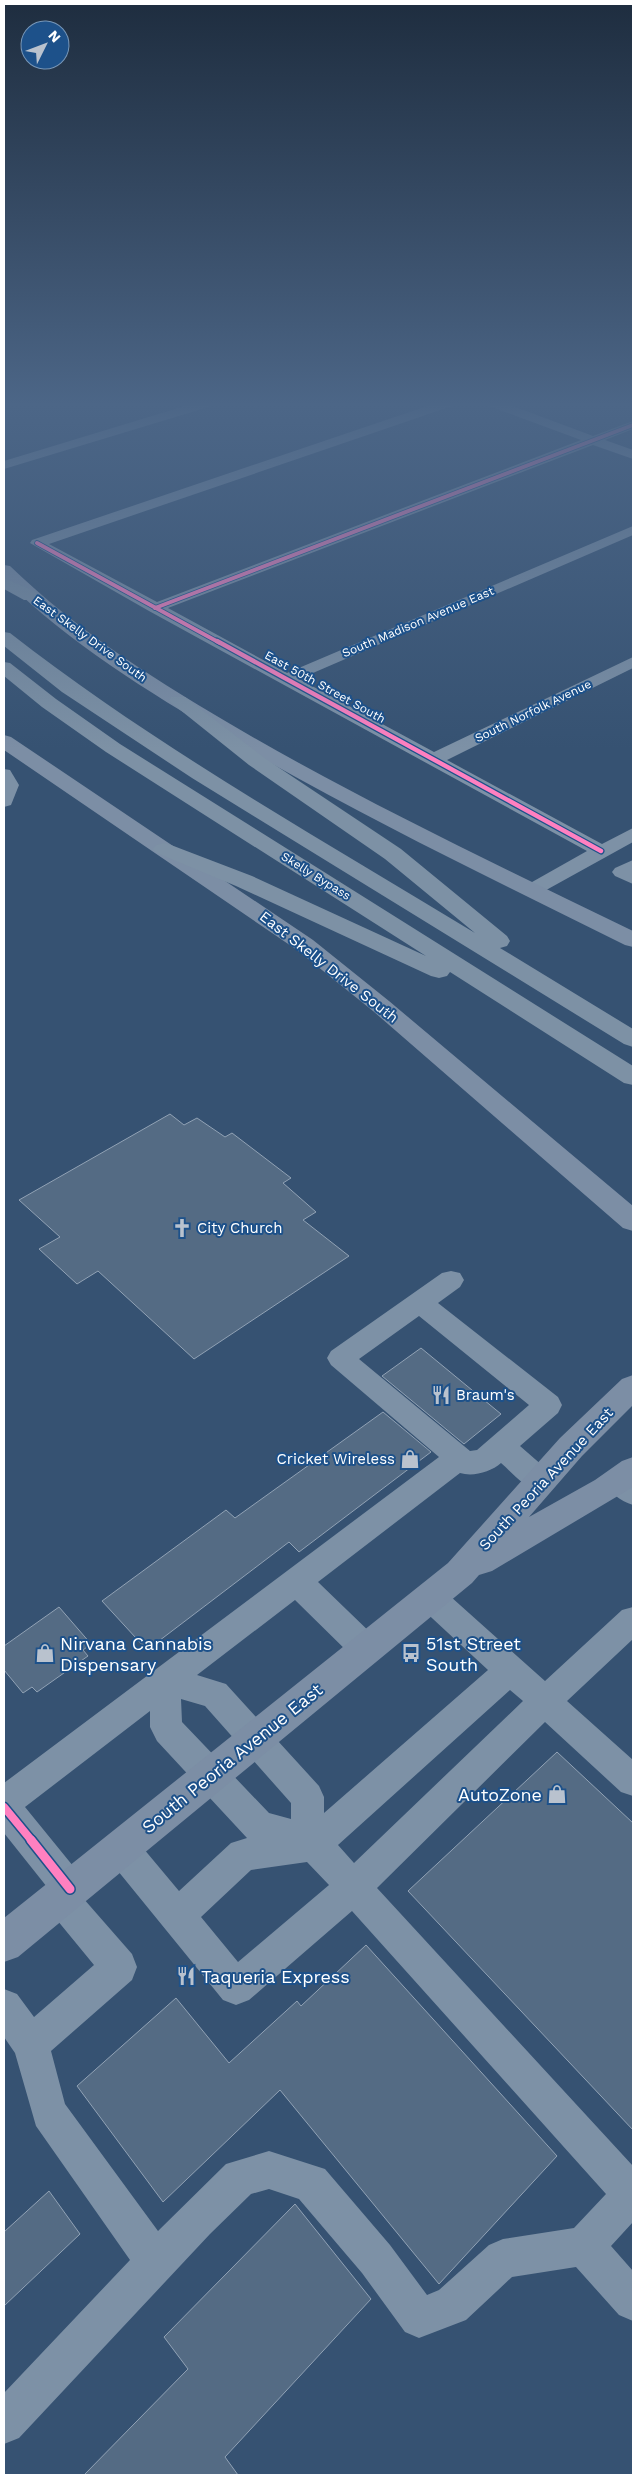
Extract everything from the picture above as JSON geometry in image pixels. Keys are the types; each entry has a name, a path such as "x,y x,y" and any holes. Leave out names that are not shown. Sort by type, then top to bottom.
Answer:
{"highway":[{"path":"4,583 30,596"},
{"name":"Skelly Bypass","path":"4,637 69,688 176,760 633,1039"},
{"name":"Skelly Bypass","path":"4,668 49,703 113,748 633,1077"},
{"path":"178,701 256,761 393,854 580,1006"},
{"path":"164,849 244,881 307,912 525,1009"}],"main road":[{"name":"East Skelly Drive South","path":"4,570 30,596 123,665 178,701 346,798 633,940"},
{"name":"East Skelly Drive South","path":"4,741 305,945 381,1006 633,1220"},
{"name":"South Peoria Avenue East","path":"460,1573 571,1448 633,1387"},
{"name":"South Peoria Avenue East","path":"4,1943 460,1573 628,1481"}],"street":[{"name":"East 50th Street South","path":"114,518 37,544 601,851"},
{"path":"155,608 391,518"},
{"name":"South Madison Avenue East","path":"286,678 633,530"},
{"name":"South Norfolk Avenue","path":"432,760 633,662"},
{"path":"4,774 10,785 4,801"},
{"path":"532,890 633,834"},
{"path":"633,866 622,872 633,878"},
{"path":"419,1302 548,1405 484,1461 465,1463 340,1358 419,1302 451,1280"},
{"path":"500,1446 541,1481"},
{"path":"4,1803 459,1458"},
{"path":"296,1581 366,1648"},
{"path":"430,1597 633,1781"},
{"path":"121,1848 236,1987 354,1886 545,1701 633,1620"},
{"path":"177,1916 243,1855 312,1842 510,1670"},
{"path":"165,1680 215,1694 307,1797 312,1842"},
{"path":"4,2423 156,2262 240,2178 269,2170 311,2183 376,2259 419,2318 452,2306 503,2259 584,2246 633,2194 312,1842 259,1826 166,1727 165,1680"},
{"path":"4,1807 119,1967 31,2044"},
{"path":"4,2007 31,2044 49,2113 156,2262"},
{"path":"584,2246 633,2300"}],"building":[{"name":"City Church","path":"170,1114 184,1125 197,1118 225,1137 232,1133 291,1178 283,1183 316,1212 303,1220 349,1256 194,1359 98,1271 77,1284 39,1249 60,1237 19,1200"},
{"name":"Braum's","path":"421,1348 501,1414 464,1444 382,1376"},
{"path":"383,1412 431,1452 299,1552 289,1542 147,1650 102,1601 226,1510 235,1518"},
{"name":"Nirvana Cannabis Dispensary","path":"59,1607 91,1644 83,1650 88,1656 37,1692 32,1687 23,1693 4,1670 4,1646"},
{"path":"557,1752 633,1823 633,2130 408,1891"},
{"path":"366,1945 557,2156 439,2284 280,2090 163,2202 77,2086 176,1998 229,2063 297,2001 301,2006"},
{"path":"49,2191 80,2234 4,2306 4,2232"},
{"path":"295,2204 371,2299 225,2457 238,2475 84,2475 188,2369 164,2337"}],"cycle path":[{"path":"155,608 391,518"},
{"path":"37,543 601,851"},
{"path":"4,1807 70,1889"}],"place":[{"name":"City Church","path":"182,1228"},
{"name":"Braum's","path":"441,1395"},
{"name":"Cricket Wireless","path":"410,1459"},
{"name":"Nirvana Cannabis Dispensary","path":"45,1653"},
{"name":"51st Street South","path":"411,1653"},
{"name":"AutoZone","path":"557,1794"},
{"name":"Taqueria Express","path":"186,1976"}]}
